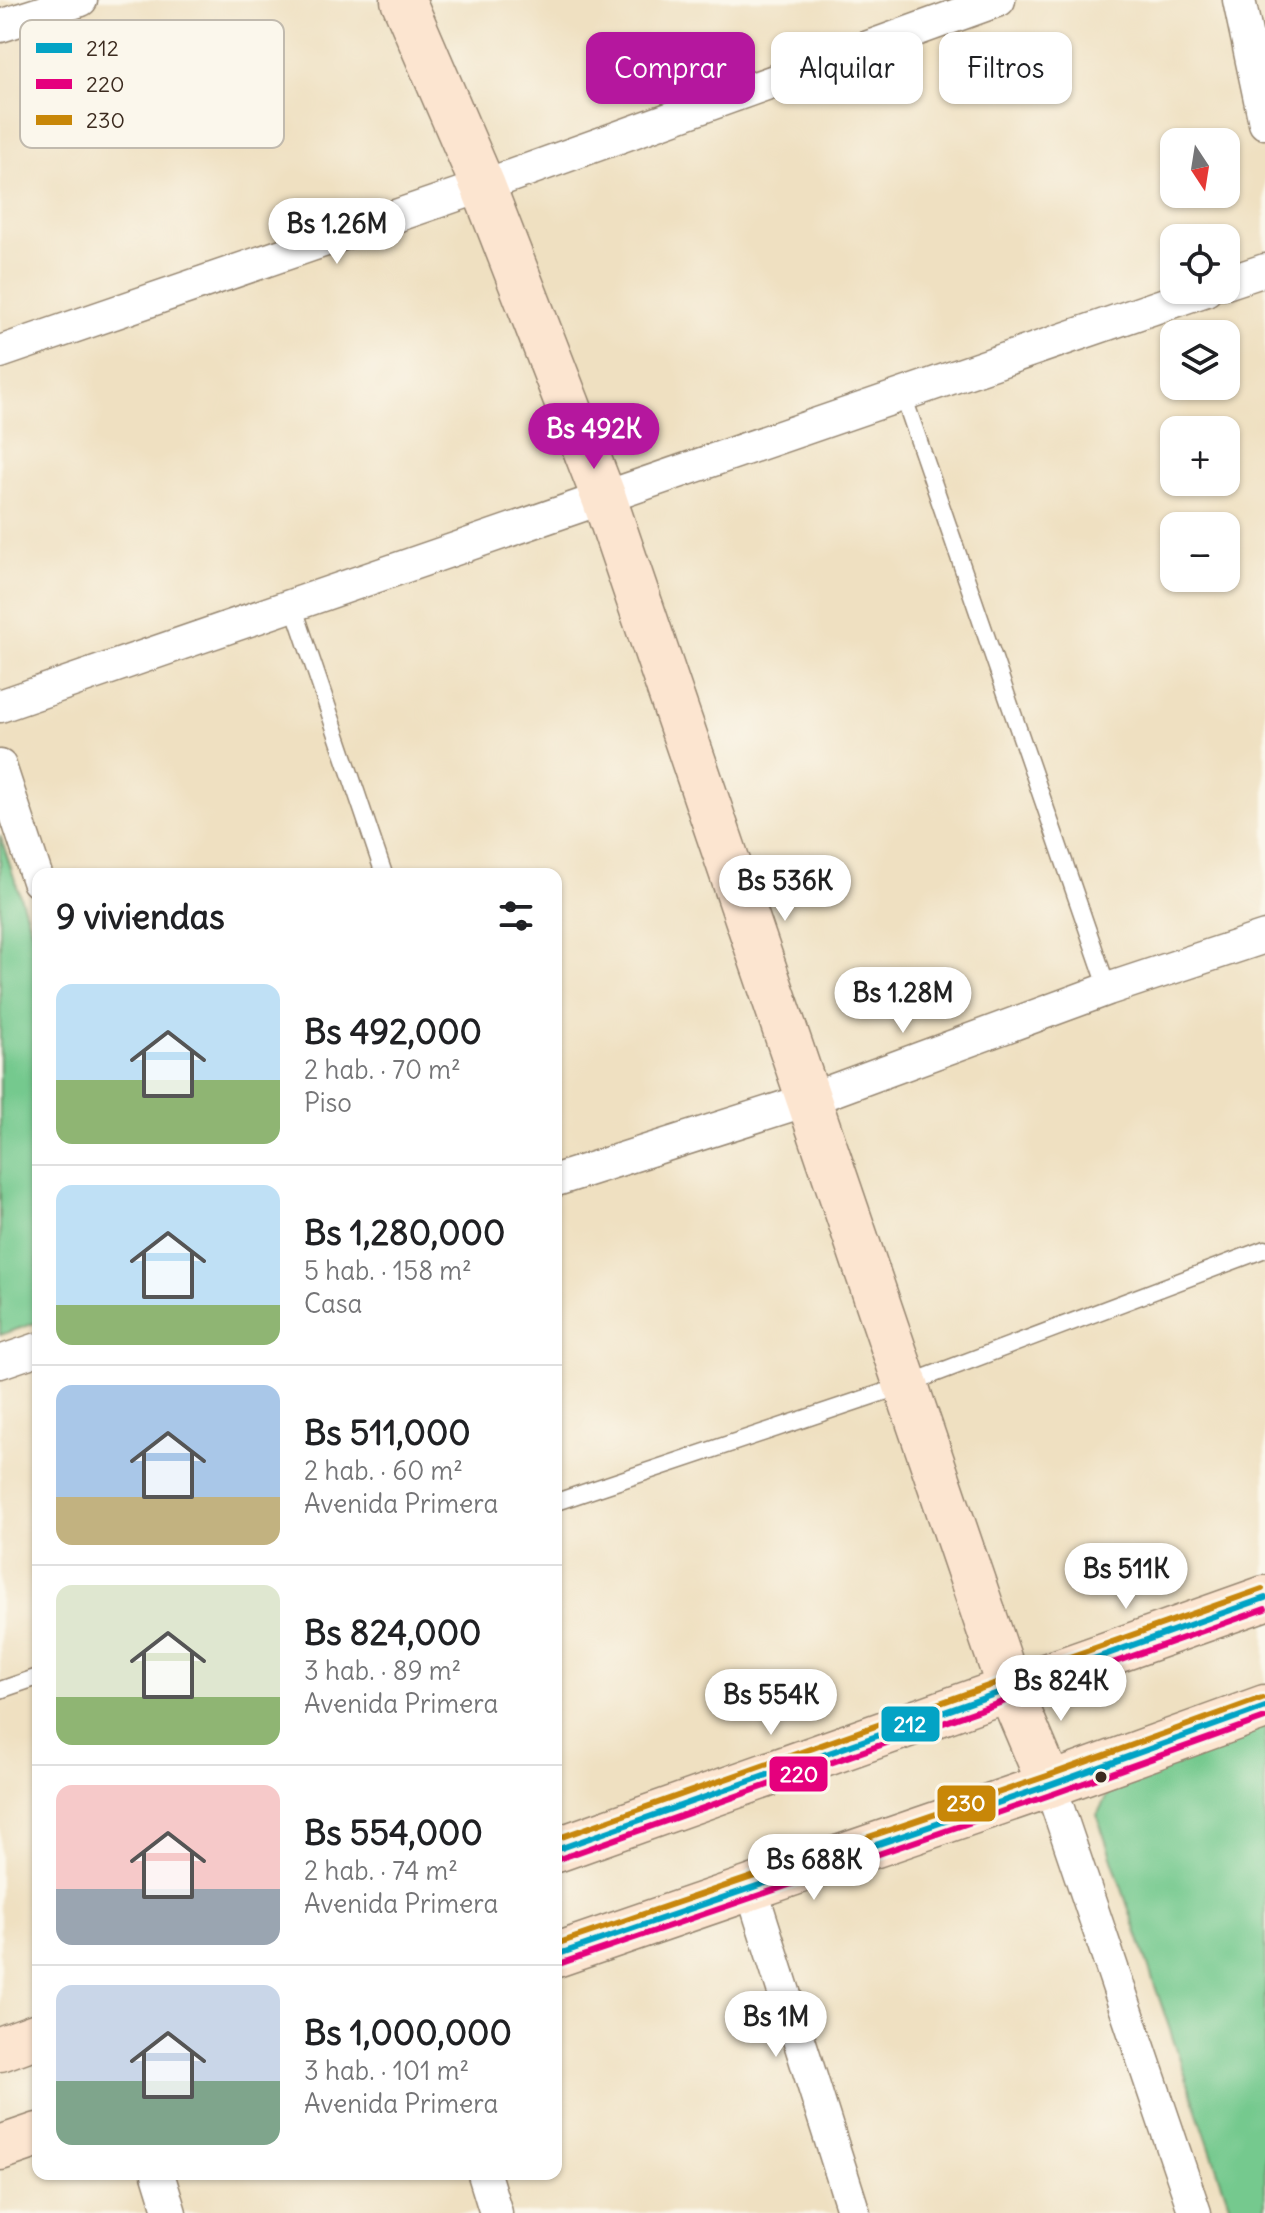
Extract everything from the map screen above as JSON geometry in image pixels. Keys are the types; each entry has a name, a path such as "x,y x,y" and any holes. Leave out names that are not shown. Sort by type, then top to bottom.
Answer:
{"street":[{"path":"0,26 81,0"},
{"path":"403,0 483,186 604,498 1009,1688 1050,1785 1195,2213"},
{"path":"0,352 483,186 999,0"},
{"path":"1239,0 1265,123"},
{"path":"1240,278 1265,270"},
{"path":"0,706 1166,304"},
{"path":"0,766 34,868"},
{"path":"562,1178 810,1099 1108,989 1265,937"},
{"path":"0,1362 32,1351"},
{"path":"562,1848 1265,1598"},
{"path":"562,1953 1050,1785 1265,1707"},
{"path":"751,1888 854,2213"},
{"path":"0,2049 32,2037"},
{"path":"0,2148 32,2137"},
{"path":"160,2180 170,2213"},
{"path":"486,2180 496,2213"}],"lane":[{"path":"903,395 1108,989"},
{"path":"293,605 382,868"},
{"path":"562,1500 905,1385 1265,1249"},
{"path":"0,1690 32,1679"}],"green space":[{"path":"0,835 32,932 32,1324 0,1335"},
{"path":"1265,1719 1265,2213 1232,2213 1097,1815 1117,1775"}],"transit line":[{"name":"230","path":"562,1837 1262,1589"},
{"name":"212","path":"562,1848 1265,1598"},
{"name":"220","path":"562,1858 1265,1609"},
{"name":"230","path":"562,1942 1047,1776 1262,1698"},
{"name":"212","path":"562,1953 1050,1785 1265,1707"},
{"name":"220","path":"562,1963 1265,1718"}]}
